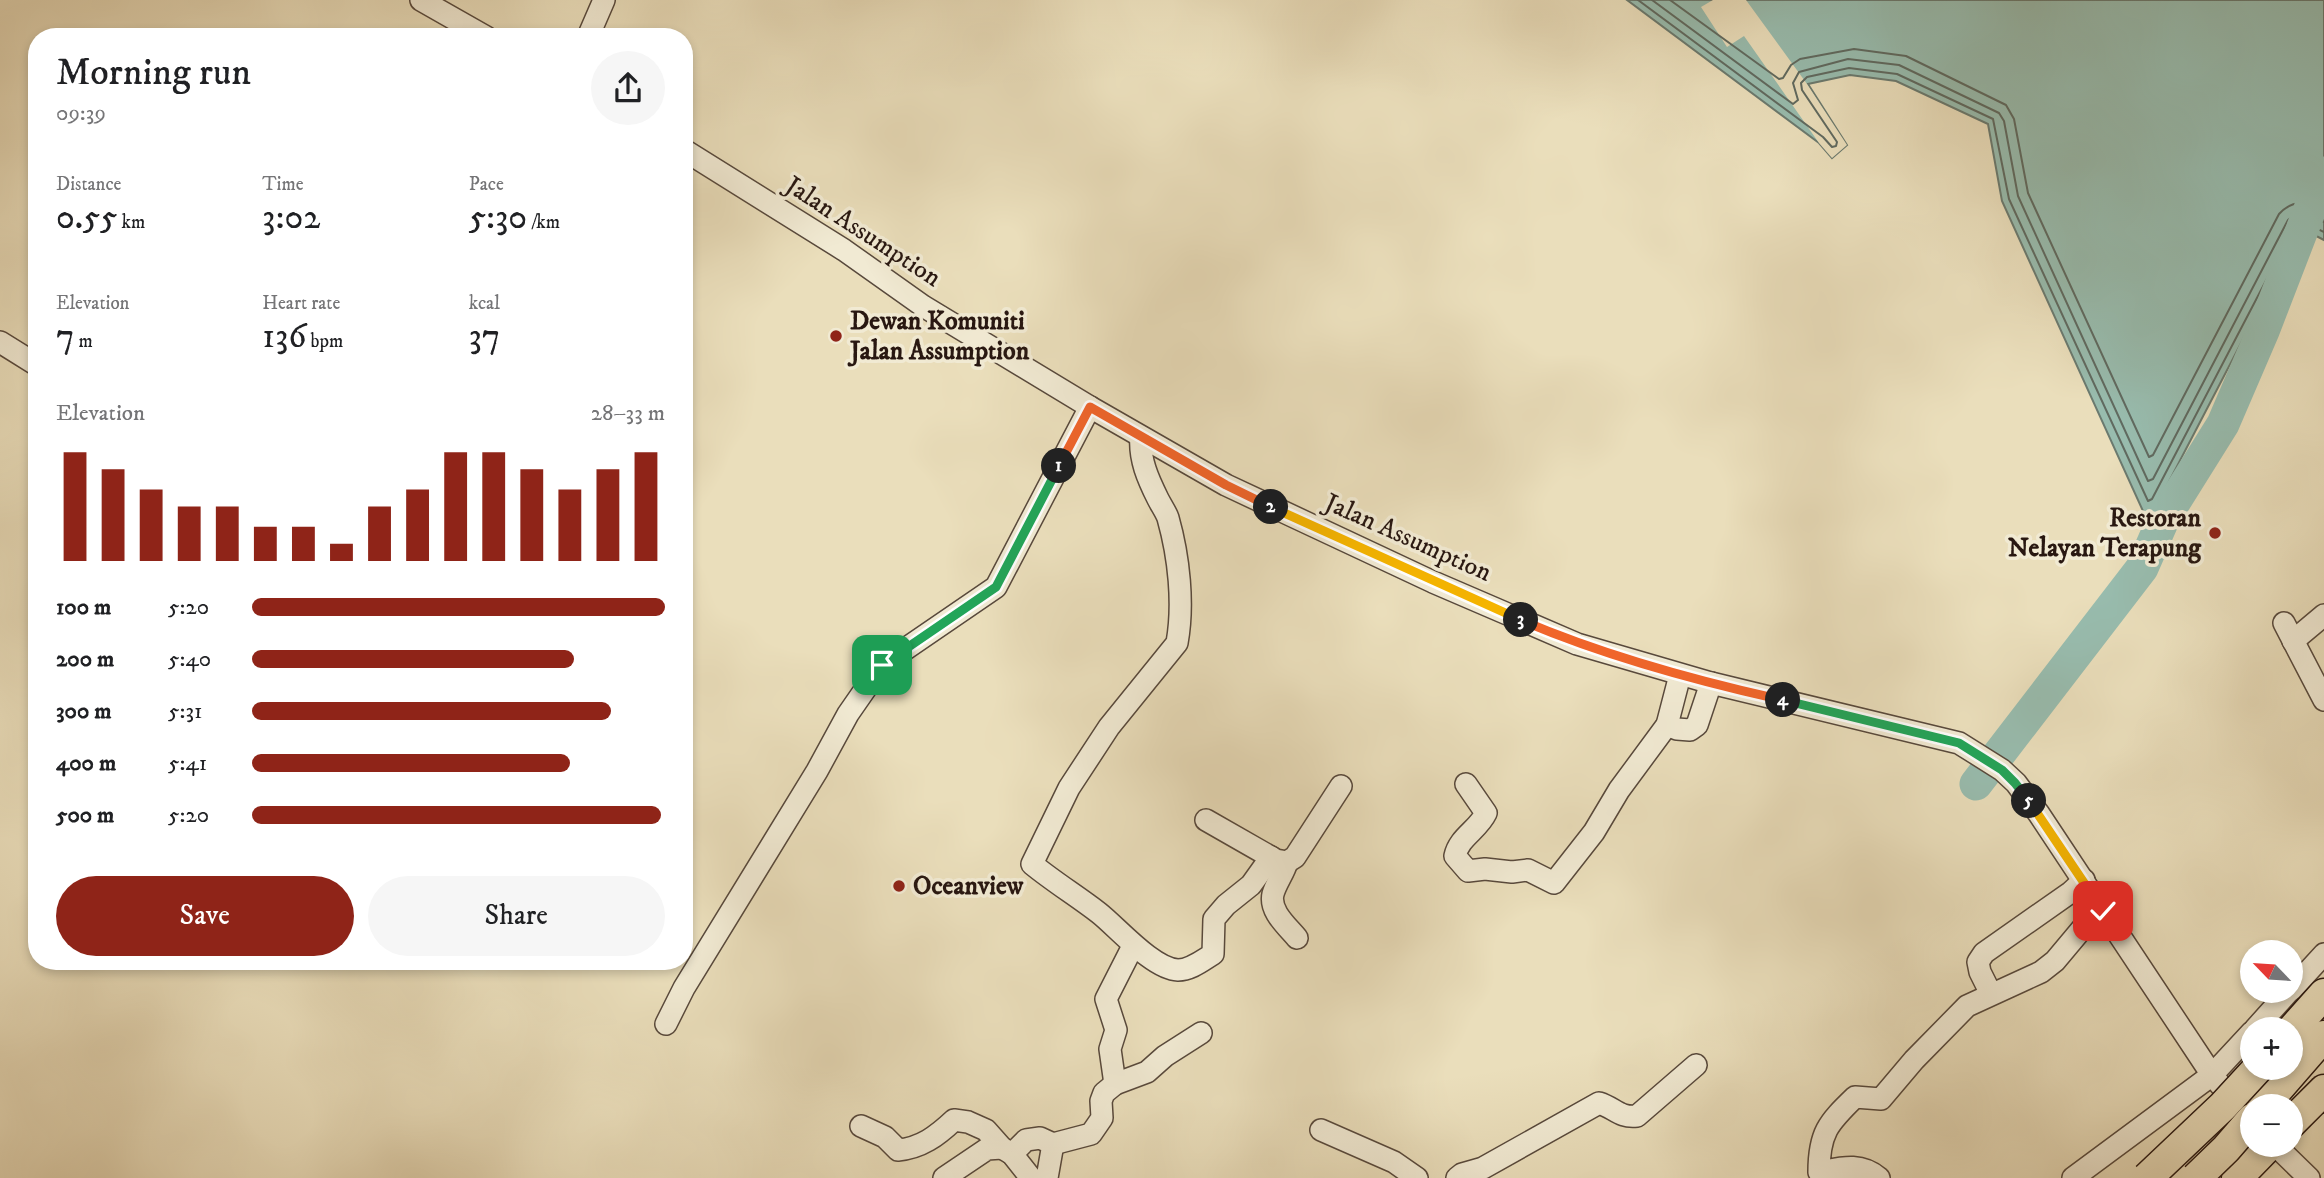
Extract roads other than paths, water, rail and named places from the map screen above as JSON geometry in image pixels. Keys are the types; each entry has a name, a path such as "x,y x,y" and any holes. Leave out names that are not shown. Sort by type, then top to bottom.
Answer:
{"highway":[{"path":"2303,1018 2324,994"},
{"path":"2273,1094 2324,1036"},
{"path":"2147,1178 2247,1080"},
{"path":"2303,1111 2324,1090"},
{"path":"2196,1178 2240,1133"},
{"path":"2237,1178 2259,1157"}],"street":[{"path":"421,0 470,28"},
{"path":"592,28 604,0"},
{"name":"Jalan Assumption","path":"693,156 844,250 923,306 1141,437 1226,485 1433,582 1577,644 1711,683 1923,732 1959,743 1979,754 2002,770 2039,814 2070,892 2095,917 2212,1075 2240,1106"},
{"path":"0,342 28,359"},
{"path":"666,1024 684,988 817,771 848,714 882,665 996,587 1090,407"},
{"path":"1141,437 1140,454 1152,487 1168,518 1175,547 1180,628 1177,643 1109,727 1075,778 1032,864 1099,913 1133,946 1179,970 1196,965 1213,954 1214,919 1226,905 1279,859"},
{"path":"2324,615 2288,632 2324,700"},
{"path":"1466,784 1486,813 1482,821 1457,845 1455,856 1468,871 1528,870 1554,883 1594,832 1619,790 1667,726 1680,675"},
{"path":"1667,726 1690,730 1697,725 1711,683"},
{"path":"1206,820 1279,859 1295,857 1341,786"},
{"path":"1279,859 1272,902 1275,911 1297,938"},
{"path":"1991,994 1978,962 1984,953 2070,892"},
{"path":"1879,1178 1872,1172 1855,1166 1819,1172 1823,1133 1854,1097 1881,1099 1914,1059 1967,1006 2041,972 2055,961 2095,917"},
{"path":"1115,1084 1110,1049 1116,1030 1106,999 1133,946"},
{"path":"2303,977 2324,954"},
{"path":"2265,1017 2279,1003"},
{"path":"944,1178 987,1149 1007,1151 1026,1140 1040,1138 1053,1144 1091,1134 1102,1118 1101,1101 1104,1093 1115,1084 1147,1072 1165,1056 1201,1033"},
{"path":"2073,1178 2212,1075 2240,1044"},
{"path":"1457,1178 1462,1174 1487,1173 1599,1103 1625,1117 1637,1116 1696,1065"},
{"path":"861,1126 885,1137 898,1150 912,1149 937,1137 954,1120 968,1122 986,1130 1031,1178"},
{"path":"1321,1130 1394,1162 1416,1178"},
{"path":"1047,1178 1053,1144"},
{"path":"2219,1178 2240,1156"},
{"path":"2286,1157 2309,1178"}],"water":[{"path":"1627,0 2324,0 2324,240 2301,228 2148,522 2002,201 1988,124 1896,81 1850,75 1808,84 1847,145 1832,158 1819,143"}],"waterway":[{"path":"1976,784 2142,568 2163,520 2223,424 2263,331 2324,173"}],"place":[{"name":"Dewan Komuniti Jalan Assumption","path":"836,336"},
{"name":"Restoran Nelayan Terapung","path":"2215,533"},
{"name":"Oceanview","path":"899,886"}]}
